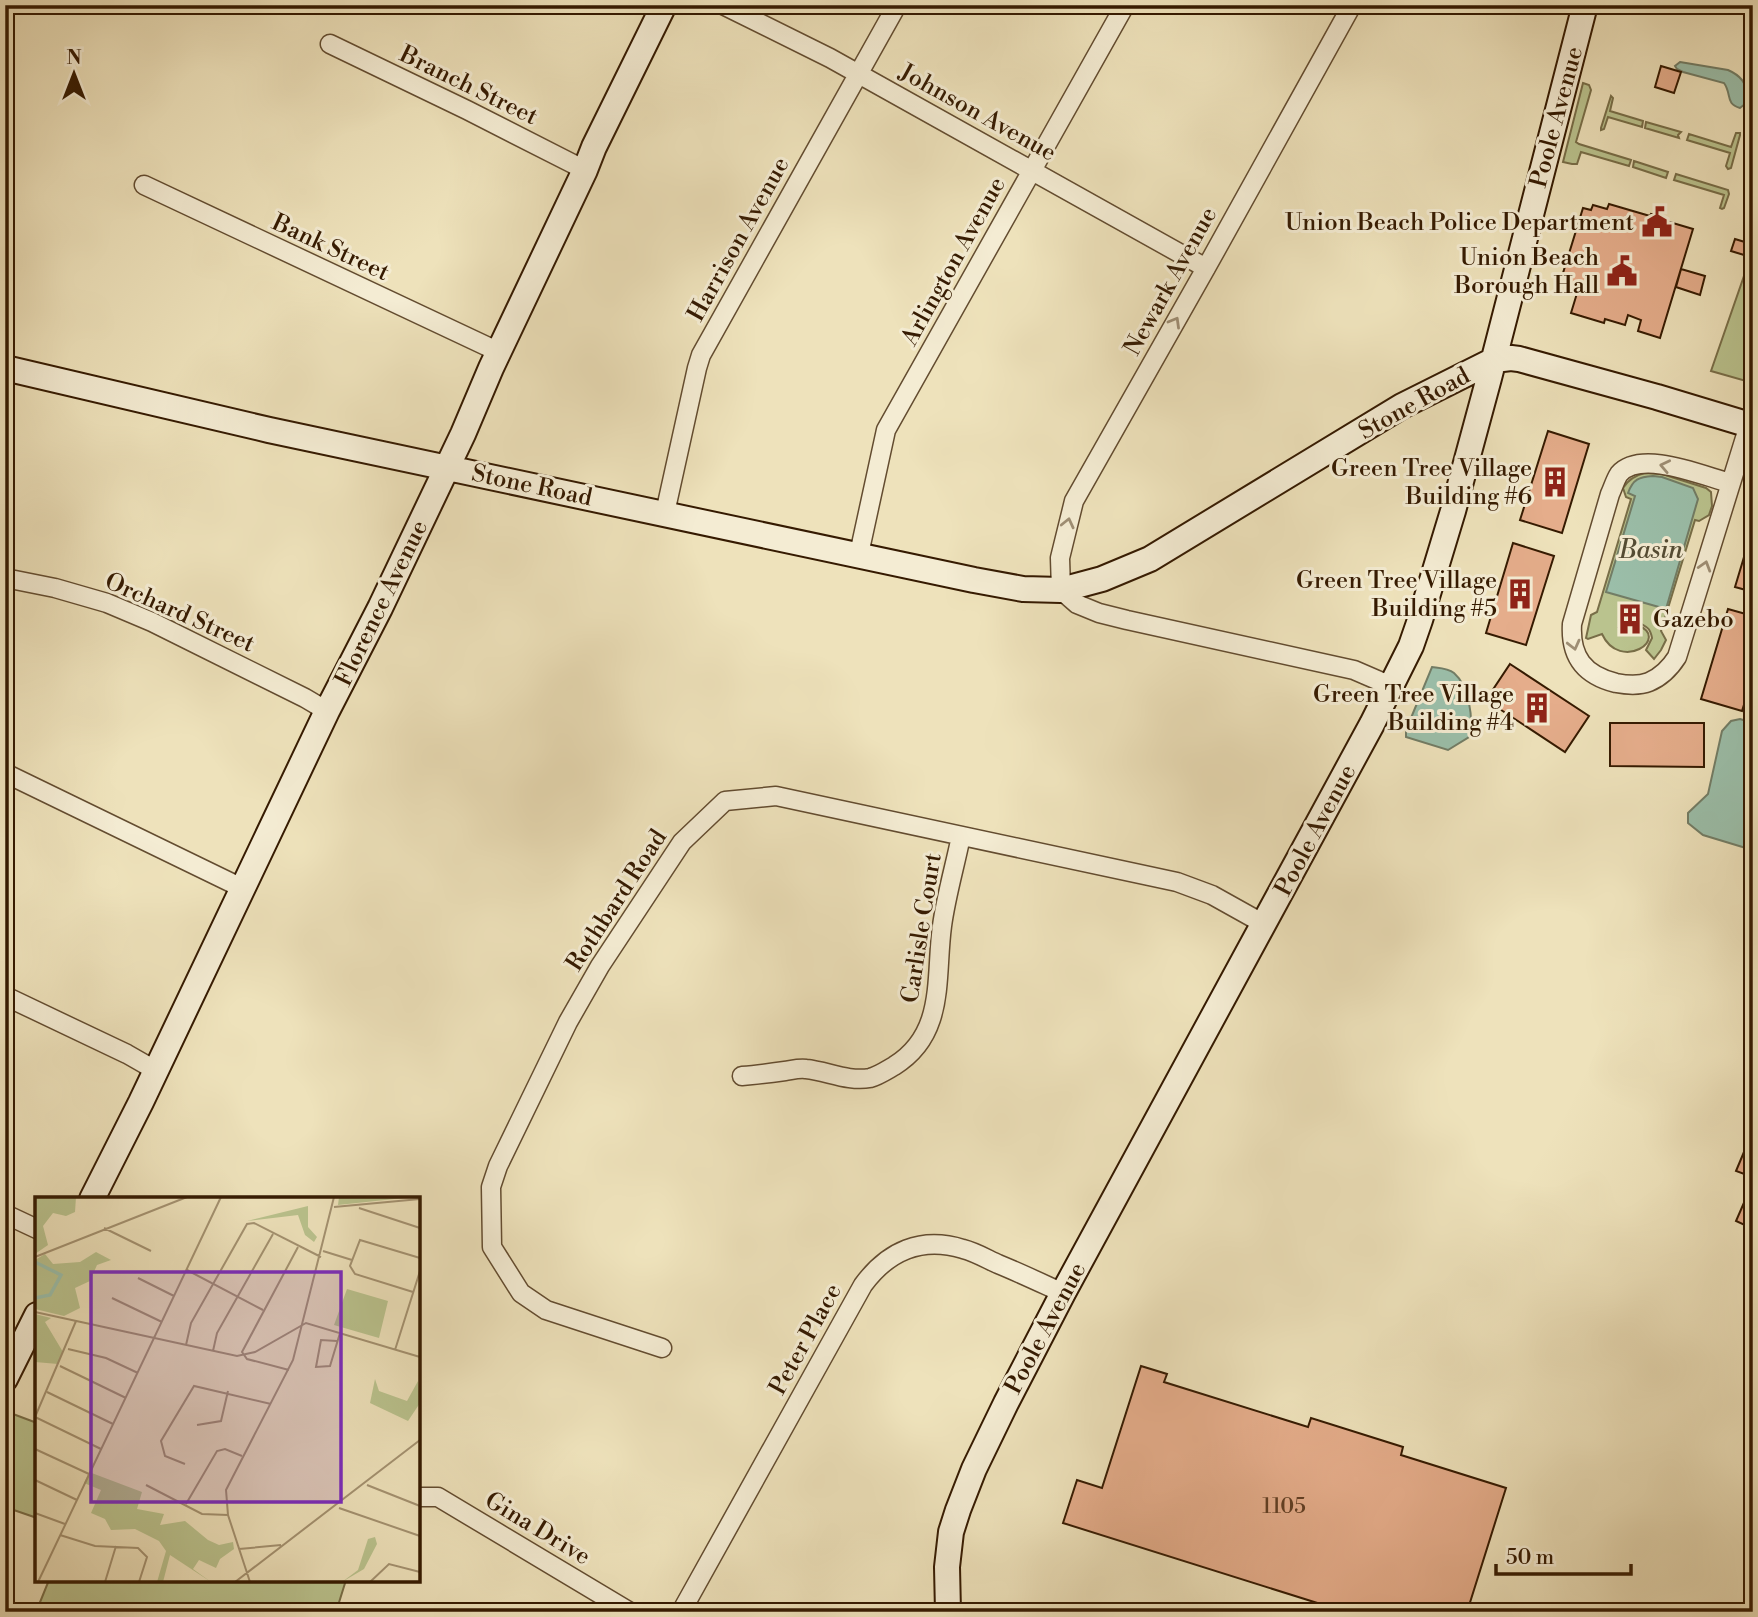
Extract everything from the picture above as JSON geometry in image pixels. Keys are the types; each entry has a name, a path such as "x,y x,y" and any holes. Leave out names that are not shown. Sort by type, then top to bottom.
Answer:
{"street":[{"name":"Florence Avenue","path":"93,1197 327,710 380,608 594,148 664,5"},
{"name":"Johnson Avenue","path":"723,5 830,58 1206,268"},
{"name":"Harrison Avenue","path":"665,513 701,355 898,5"},
{"name":"Arlington Avenue","path":"859,554 886,430 1125,5"},
{"name":"Newark Avenue","path":"1061,590 1060,558 1074,501 1352,5"},
{"name":"Poole Avenue","path":"948,1612 947,1567 951,1532 974,1469 1000,1414 1063,1293 1373,724 1411,646 1453,510 1494,360 1585,5"},
{"name":"Branch Street","path":"330,44 585,170"},
{"name":"Bank Street","path":"144,185 499,352"},
{"name":"Stone Road","path":"5,369 269,430 1023,589 1061,590 1102,579 1150,559 1402,406 1494,360 1519,359 1751,426"},
{"path":"1730,484 1660,464 1635,464 1620,474 1610,494 1572,624 1573,648 1584,667 1608,681 1635,685 1648,682 1670,668 1677,657 1730,484 1751,426"},
{"name":"Orchard Street","path":"5,578 55,588 107,603 152,622 327,710"},
{"path":"1061,590 1077,604 1099,612 1354,670 1391,686"},
{"path":"5,774 242,888"},
{"name":"Rothbard Road","path":"662,1348 546,1310 521,1293 492,1247 491,1187 498,1166 568,1022 600,966 682,842 724,801 776,796 1177,882 1212,895 1264,924"},
{"name":"Carlisle Court","path":"742,1076 805,1069 840,1077 870,1077 884,1072 914,1050 932,1019 942,923 961,836"},
{"path":"5,996 155,1070"},
{"path":"5,1214 35,1229"},
{"name":"Peter Place","path":"681,1612 863,1285 887,1259 902,1250 942,1244 964,1249 1063,1293"},
{"path":"5,1379 35,1319"},
{"name":"Gina Drive","path":"420,1497 438,1497 630,1612"}],"shaded area":[{"path":"1583,83 1589,85 1591,90 1576,142 1631,160 1629,166 1581,152 1577,164 1563,162"},
{"path":"1611,96 1613,98 1610,111 1643,121 1642,127 1608,117 1604,129 1601,130"},
{"path":"1646,122 1681,132 1679,138 1645,128"},
{"path":"1736,133 1740,135 1731,168 1728,169 1726,166 1730,153 1687,140 1689,134 1731,147"},
{"path":"1634,161 1668,172 1666,178 1633,167"},
{"path":"1676,174 1728,190 1724,208 1720,208 1724,195 1674,180"},
{"path":"1753,250 1753,383 1711,371"},
{"name":"Basin","path":"1645,473 1662,474 1706,488 1711,492 1712,506 1709,515 1699,521 1695,520 1661,631 1666,640 1654,659 1646,650 1652,638 1649,629 1624,611 1619,627 1634,632 1637,625 1646,631 1649,637 1646,644 1639,649 1620,651 1610,645 1602,634 1586,638 1591,615 1597,612 1631,499 1626,497 1623,488 1632,478"},
{"path":"5,1411 35,1422 35,1517 5,1507"},
{"path":"48,1582 345,1582 336,1612 36,1612"}],"water":[{"path":"1680,62 1734,73 1746,88 1745,104 1740,108 1732,104 1724,83 1677,69 1675,66"},
{"name":"Basin","path":"1653,476 1693,488 1698,499 1666,609 1606,592 1635,496 1628,493 1637,480"},
{"path":"1432,667 1454,673 1467,694 1469,703 1469,737 1448,750 1406,737 1406,730"},
{"path":"1740,719 1753,723 1753,836 1749,849 1703,835 1688,823 1688,813 1708,794 1722,731 1731,721"}],"building":[{"path":"1661,66 1681,72 1674,93 1655,87"},
{"name":"Union Beach Borough Hall","path":"1609,204 1650,216 1659,216 1666,221 1693,229 1660,338 1638,331 1641,320 1628,315 1625,325 1605,319 1604,323 1571,313 1578,290 1569,287 1572,275 1563,273 1583,208 1591,210 1593,205 1607,209"},
{"path":"1735,239 1748,243 1744,255 1731,251"},
{"path":"1681,269 1705,276 1700,295 1676,287"},
{"name":"Green Tree Village Building #6","path":"1548,431 1589,444 1562,533 1520,520"},
{"path":"1753,527 1753,592 1735,587"},
{"name":"Green Tree Village Building #5","path":"1513,543 1554,556 1526,645 1486,633"},
{"path":"1728,609 1753,616 1753,676 1742,711 1701,699"},
{"name":"Gazebo","path":"1624,611 1640,616 1635,632 1619,627"},
{"name":"Green Tree Village Building #4","path":"1510,664 1589,716 1565,752 1486,700"},
{"path":"1610,723 1704,723 1704,767 1610,766"},
{"path":"1749,1140 1753,1141 1753,1161 1747,1175 1736,1171"},
{"path":"1753,1182 1753,1219 1749,1227 1736,1221"},
{"path":"1141,1366 1167,1374 1164,1382 1308,1427 1311,1418 1403,1447 1401,1455 1506,1488 1467,1612 1346,1612 1063,1523 1077,1480 1102,1488"}],"place":[{"name":"Union Beach Police Department","path":"1657,222"},
{"name":"Union Beach Borough Hall","path":"1622,271"},
{"name":"Green Tree Village Building #6","path":"1555,482"},
{"name":"Green Tree Village Building #5","path":"1520,594"},
{"name":"Gazebo","path":"1630,619"},
{"name":"Green Tree Village Building #4","path":"1537,708"}]}
